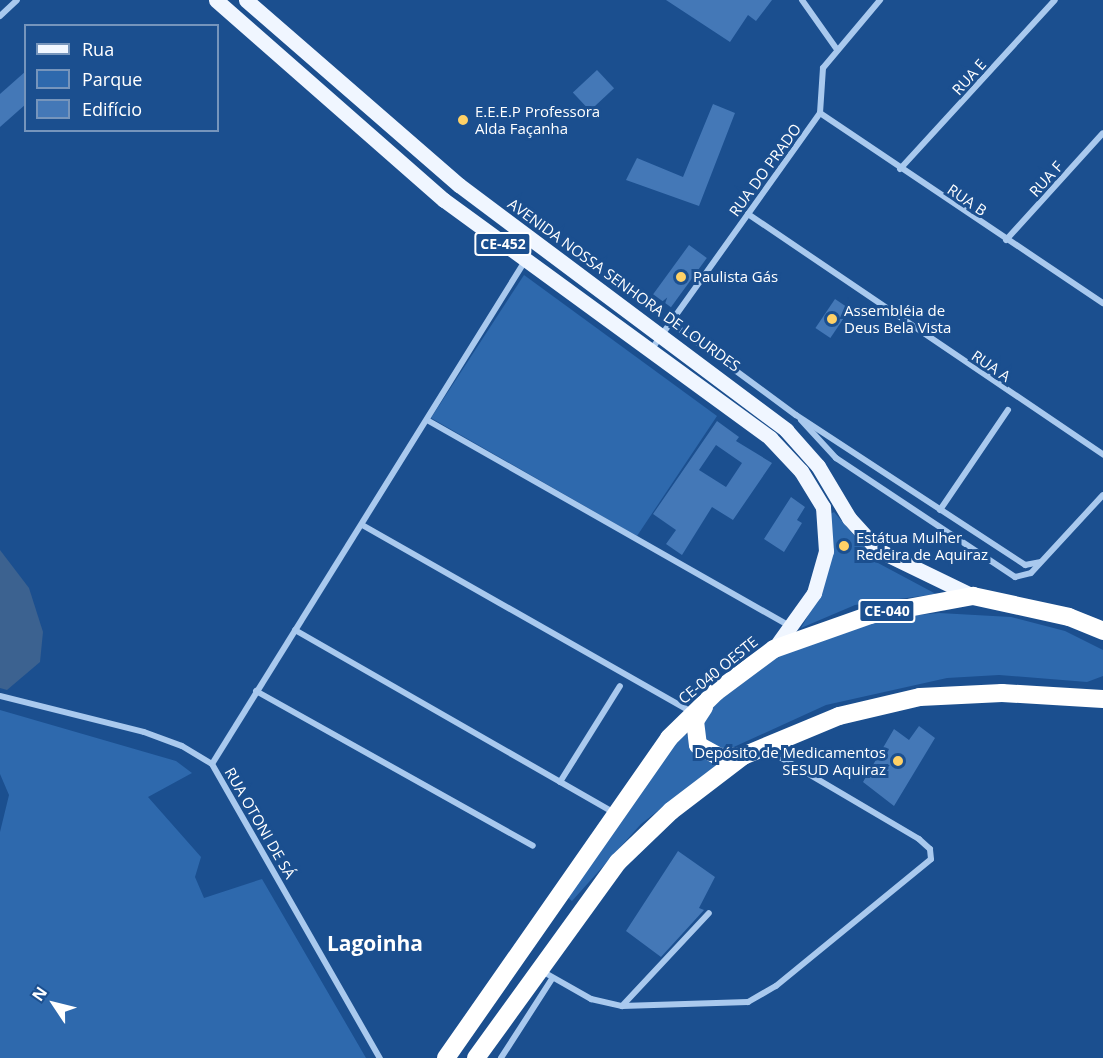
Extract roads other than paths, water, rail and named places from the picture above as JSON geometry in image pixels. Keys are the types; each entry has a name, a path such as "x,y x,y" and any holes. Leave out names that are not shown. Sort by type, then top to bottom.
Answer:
{"highway":[{"name":"CE-040 OESTE","path":"446,1058 614,813 692,712 774,649 870,615 973,596 1069,617 1103,631"},
{"path":"1069,617 1103,639"},
{"path":"1049,695 1103,684"},
{"path":"716,692 695,721 695,738 712,755 742,756"},
{"path":"476,1058 545,974 618,862 671,811 742,756 839,716 920,698 965,693 1103,699"}],"main road":[{"name":"CE-452","path":"216,0 444,200 770,438 801,471 823,507 826,551 814,593 792,628 774,649"},
{"name":"AVENIDA NOSSA SENHORA DE LOURDES","path":"246,0 459,184 786,430 818,466 849,518 878,550 973,596"}],"street":[{"path":"0,16 17,0"},
{"path":"802,0 836,48"},
{"path":"820,113 820,76 836,48 880,0"},
{"name":"RUA E","path":"900,169 1055,0"},
{"name":"RUA DO PRADO","path":"650,351 820,113"},
{"name":"RUA B","path":"820,113 900,169 1103,303"},
{"name":"RUA F","path":"1006,240 1103,133"},
{"name":"RUA A","path":"748,214 1103,454"},
{"path":"212,764 295,630 364,526 526,260"},
{"path":"671,323 796,415 1025,566 1040,562"},
{"path":"940,510 1008,410"},
{"path":"796,415 836,458 1008,574 1023,578 1103,495"},
{"path":"427,420 792,628"},
{"path":"364,526 692,712"},
{"path":"295,630 614,813"},
{"path":"560,782 620,686"},
{"path":"256,692 533,846"},
{"name":"RUA OTONI DE SÁ","path":"0,696 144,732 182,746 212,764 380,1058"},
{"path":"501,1058 545,974 591,999 622,1006 734,1005 762,996 931,859 930,849 919,839 762,746"},
{"path":"622,1006 709,913"}],"place":[{"name":"E.E.E.P Professora Alda Façanha","path":"463,120"},
{"name":"Paulista Gás","path":"681,277"},
{"name":"Assembléia de Deus Bela Vista","path":"832,319"},
{"name":"Estátua Mulher Redeira de Aquiraz","path":"844,546"},
{"name":"Depósito de Medicamentos SESUD Aquiraz","path":"898,761"}],"district":[{"name":"Lagoinha","path":"375,943"}]}
